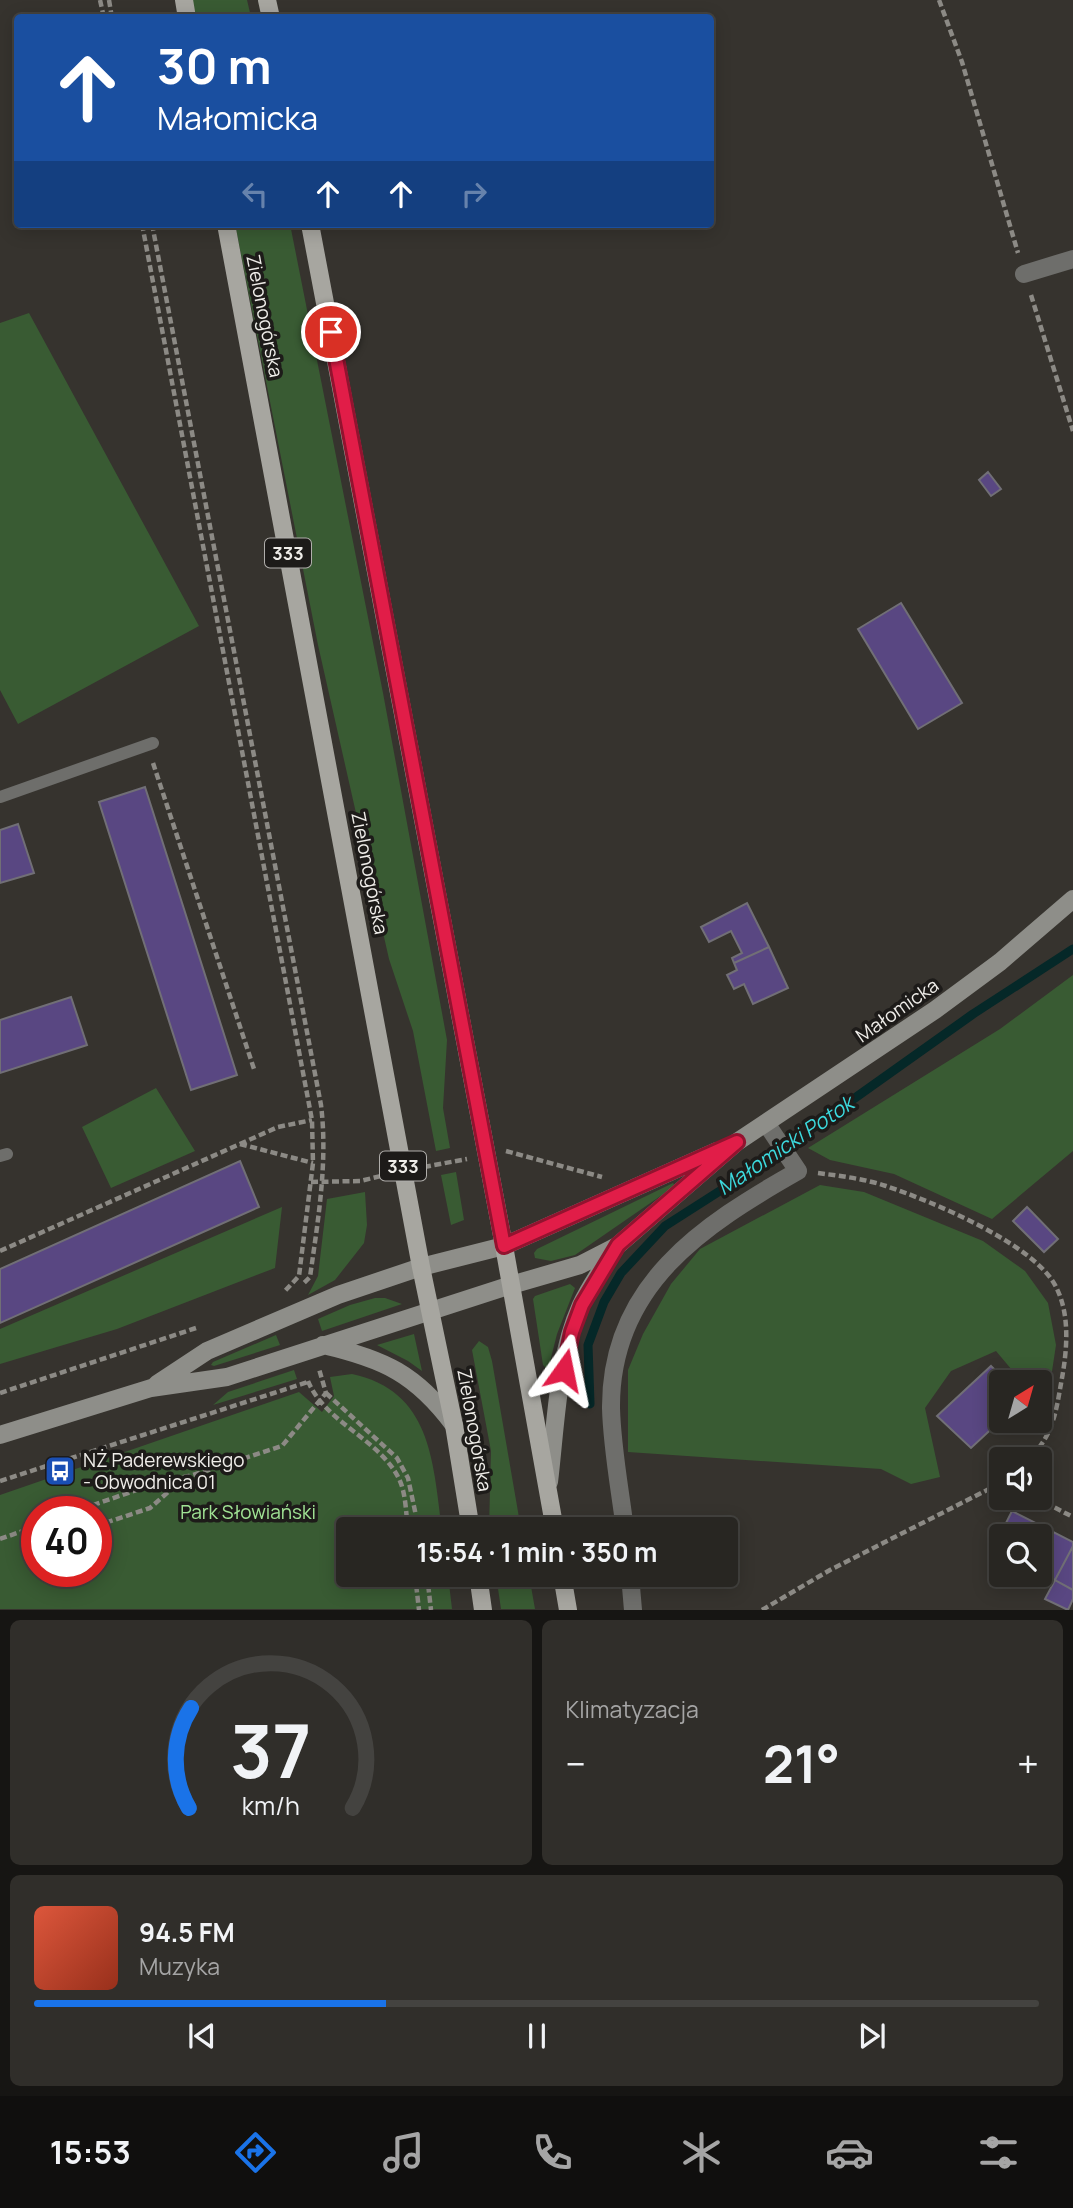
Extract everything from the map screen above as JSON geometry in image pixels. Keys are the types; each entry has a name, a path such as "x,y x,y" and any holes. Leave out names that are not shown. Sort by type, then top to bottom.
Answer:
{"main road":[{"name":"Zielonogórska","path":"227,228 469,1517"},
{"path":"311,228 487,1155 553,1517"},
{"path":"480,1587 483,1609"},
{"path":"564,1587 568,1609"}],"street":[{"path":"1024,274 1073,259"},
{"name":"Małomicka","path":"151,1388 218,1379 600,1257 618,1245 737,1142 953,996 1000,962 1073,899"},
{"path":"624,1517 611,1406 618,1355 626,1324 647,1289 668,1262 693,1238 794,1165 766,1123"},
{"name":"Małomicka","path":"151,1388 207,1351 350,1290 421,1267 504,1246 737,1142"},
{"path":"548,1489 561,1385 572,1332 586,1296 618,1245"},
{"path":"318,1347 374,1359 399,1370 432,1400 453,1425"},
{"path":"0,1435 151,1388"},
{"path":"631,1587 633,1609"}],"lane":[{"path":"0,797 150,744"}],"path":[{"path":"939,0 962,62 1073,431"},
{"path":"143,228 312,1120 313,1163 299,1276 279,1297"},
{"path":"153,228 316,1078 323,1128 322,1182 310,1277 294,1295 300,1312"},
{"path":"150,744 254,1069"},
{"path":"0,1251 239,1143 278,1127 312,1120"},
{"path":"239,1143 313,1163"},
{"path":"311,1182 360,1181 509,1150 607,1178 617,1196"},
{"path":"794,1165 884,1185 931,1204 1001,1236 1038,1264 1057,1288 1065,1318 1067,1353 1054,1423 1040,1447"},
{"path":"0,1393 208,1324"},
{"path":"318,1347 326,1393 397,1458 408,1478 416,1517"},
{"path":"0,1481 308,1382"},
{"path":"112,1499 282,1446 326,1393"},
{"path":"320,1401 390,1464 401,1482 406,1517"},
{"path":"112,1521 150,1508 175,1486 193,1475"},
{"path":"762,1609 842,1563 989,1489"},
{"path":"1052,1506 1073,1517"},
{"path":"0,1539 21,1532"},
{"path":"416,1587 419,1609"},
{"path":"428,1587 431,1609"}],"green space":[{"path":"192,0 247,0 250,14 195,14"},
{"path":"236,228 291,228 383,693 447,1040 443,1108 450,1148 436,1151 413,1031 389,959 318,645"},
{"path":"29,313 199,626 18,724 0,690 0,323"},
{"path":"1073,975 1073,1151 992,1219 894,1174 830,1160 808,1148 1000,1029"},
{"path":"156,1088 195,1151 111,1188 82,1127"},
{"path":"456,1172 464,1220 451,1225 441,1175"},
{"path":"673,1183 675,1186 575,1255 551,1261 535,1258 537,1249"},
{"path":"820,1185 864,1192 983,1241 1025,1271 1048,1303 1056,1345 1052,1371 1012,1370 996,1351 951,1371 925,1408 940,1477 911,1484 881,1469 628,1452 628,1370 643,1334 671,1284 700,1249"},
{"path":"365,1192 367,1225 364,1243 335,1280 308,1295 318,1276 327,1199"},
{"path":"282,1207 275,1268 117,1329 0,1364 0,1329"},
{"path":"570,1284 575,1288 557,1334 549,1366 546,1368 543,1365 533,1299"},
{"path":"375,1298 385,1298 402,1304 322,1331 318,1319"},
{"path":"414,1334 422,1371 377,1345"},
{"path":"276,1335 280,1345 211,1365 213,1362"},
{"path":"479,1341 488,1347 492,1361 519,1517 489,1517 491,1451 472,1350"},
{"path":"294,1370 297,1379 213,1405 228,1392"},
{"name":"Park Słowiański","path":"352,1374 378,1383 399,1396 424,1433 431,1455 440,1517 336,1517 336,1587 449,1587 452,1609 0,1609 0,1495 299,1392 322,1412 334,1396 330,1377"},
{"path":"498,1587 531,1587 535,1609 501,1609"}],"building":[{"path":"988,472 1001,489 991,496 979,480"},
{"path":"901,603 962,703 918,729 858,629"},
{"path":"145,787 237,1075 191,1090 99,802"},
{"path":"18,824 34,873 0,883 0,830"},
{"path":"747,903 769,947 734,963 732,958 742,953 731,931 709,942 701,927"},
{"path":"769,947 788,988 753,1004 744,984 734,989 727,975 737,970 734,963"},
{"path":"71,997 87,1045 0,1073 0,1020"},
{"path":"240,1161 259,1207 0,1323 0,1269"},
{"path":"1027,1207 1058,1239 1044,1252 1013,1221"},
{"path":"991,1366 995,1370 989,1370 989,1431 971,1448 937,1416"},
{"path":"1012,1511 1038,1524 1006,1524"},
{"path":"1052,1531 1073,1542 1055,1580 1052,1579"},
{"path":"1073,1546 1073,1590 1055,1580"},
{"path":"1055,1580 1073,1590 1073,1599 1068,1610 1045,1599"}],"waterway":[{"name":"Małomicki Potok","path":"590,1404 588,1345 604,1302 621,1273 665,1226 762,1164 973,1014 1073,949"}],"place":[{"name":"NŻ Paderewskiego - Obwodnica 01","path":"60,1471"}],"route":[{"path":"331,332 504,1246 737,1142 618,1245 582,1305 572,1332 564,1370"}]}
